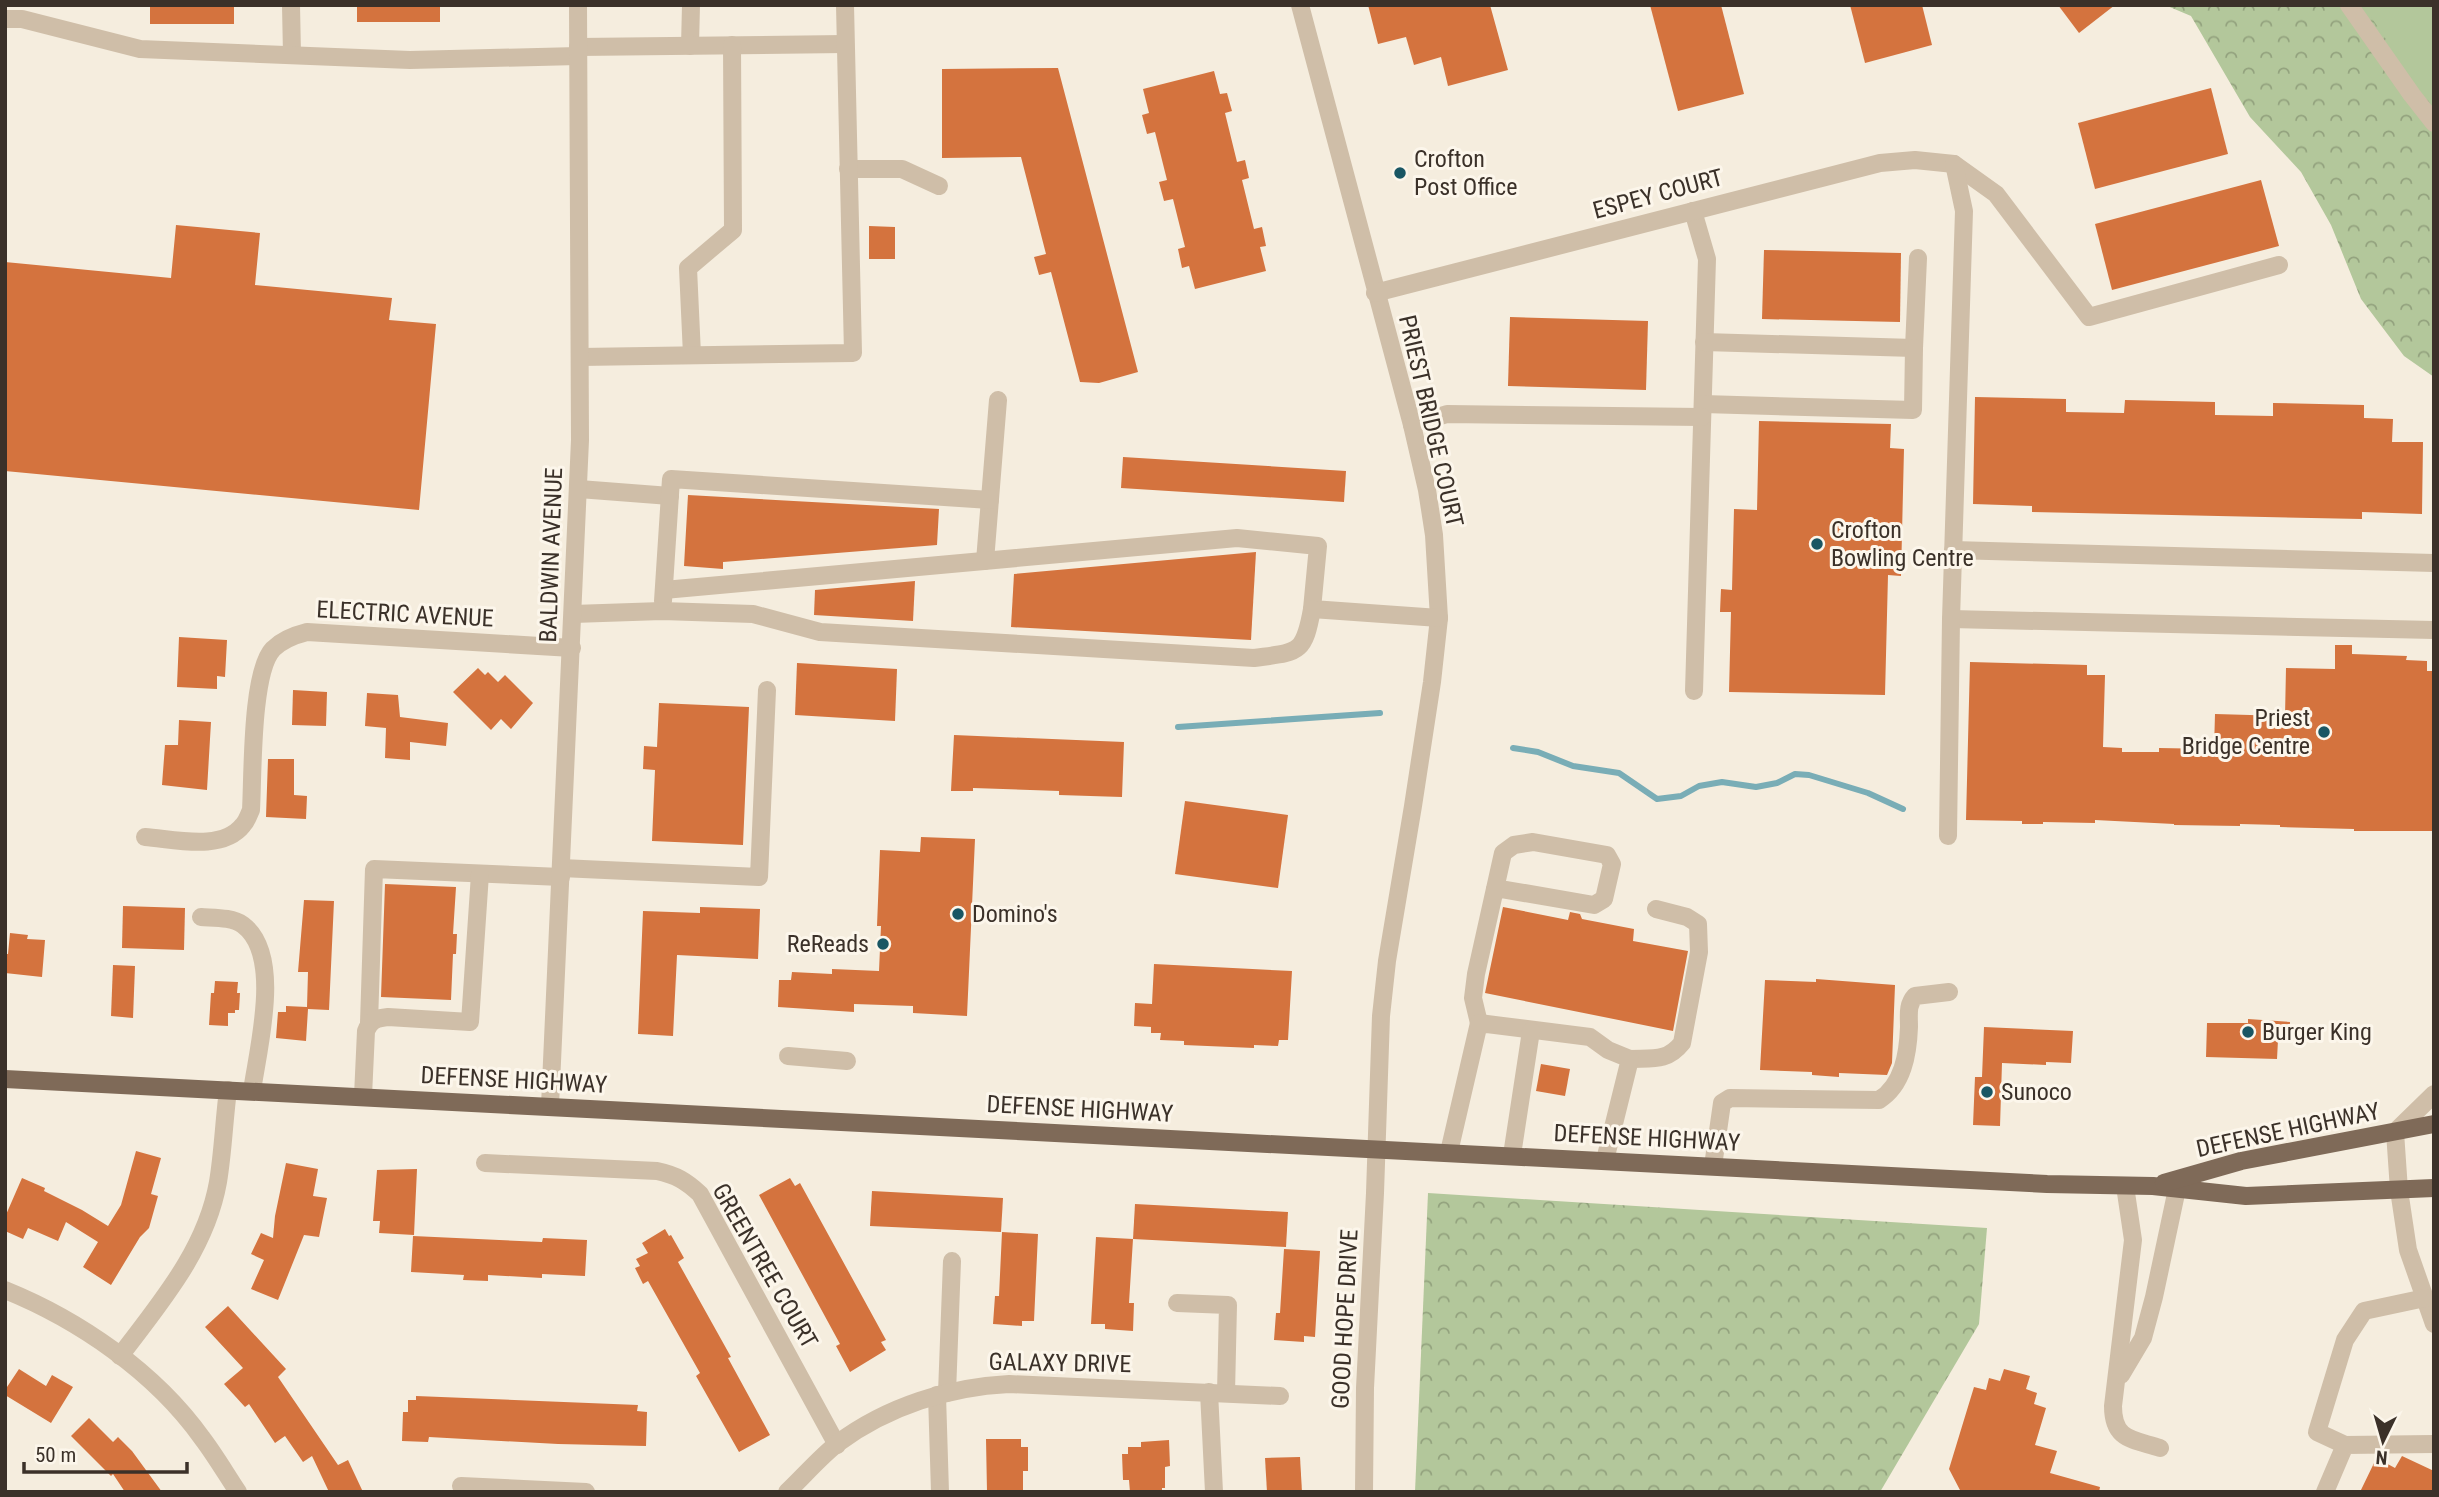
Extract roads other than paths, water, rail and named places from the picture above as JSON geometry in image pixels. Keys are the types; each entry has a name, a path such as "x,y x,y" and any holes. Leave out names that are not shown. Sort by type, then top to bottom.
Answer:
{"main road":[{"name":"DEFENSE HIGHWAY","path":"5,1079 2153,1186 2246,1196 2434,1188"},
{"name":"DEFENSE HIGHWAY","path":"2153,1186 2241,1161 2434,1124"}],"street":[{"path":"291,5 292,55"},
{"name":"BALDWIN AVENUE","path":"550,1106 579,489 578,5"},
{"path":"690,46 691,5"},
{"path":"580,357 853,353 845,5"},
{"name":"PRIEST BRIDGE COURT","path":"1300,5 1412,425 1434,535 1439,618 1432,681 1387,961 1378,1070 1377,1148"},
{"path":"2348,5 2434,123"},
{"path":"5,19 22,19 141,49 410,60 690,46 845,44"},
{"path":"692,355 688,268 733,230 732,46"},
{"name":"ESPEY COURT","path":"1375,293 1880,163 1906,159 1954,164"},
{"path":"1954,164 1996,194 2090,317 2279,265"},
{"path":"1948,836 1951,619 1964,211 1954,164"},
{"path":"848,169 902,169 939,186"},
{"path":"1693,211 1707,259 1695,691"},
{"path":"1412,425 1447,414 1913,410 1918,258"},
{"path":"1704,342 1914,348"},
{"path":"985,561 998,400"},
{"path":"662,611 671,479 990,500"},
{"path":"579,489 670,496"},
{"path":"573,614 662,611 753,614 820,632 1254,658 1286,654 1301,646 1307,637 1318,546 1237,538 664,590"},
{"path":"1953,550 2434,563"},
{"path":"1312,609 1439,618"},
{"path":"1951,619 2434,630"},
{"name":"ELECTRIC AVENUE","path":"145,837 214,841 230,835 244,825 251,810 258,690 272,649 290,637 307,632 572,648"},
{"path":"363,1096 366,1031 369,1023 374,869 480,874 561,872 759,877 767,690"},
{"path":"1449,1152 1479,1023 1473,998 1476,974 1495,888 1503,853 1523,842 1607,855 1612,864 1604,899 1594,905 1495,888"},
{"path":"369,1023 388,1017 470,1022 480,874"},
{"path":"1479,1023 1590,1037 1608,1050 1630,1059 1660,1058 1673,1054 1682,1043 1699,952 1698,924 1687,916 1656,909"},
{"path":"201,917 242,924 258,942 265,964 266,987 252,1091"},
{"path":"1713,1166 1722,1103 1730,1098 1879,1100 1891,1093 1903,1070 1909,1031 1909,1003 1915,996 1949,992"},
{"path":"1512,1155 1531,1031"},
{"path":"788,1056 847,1060"},
{"path":"1605,1160 1630,1059"},
{"path":"120,1356 191,1258 207,1221 217,1183 228,1090"},
{"path":"2434,1094 2395,1132 2399,1190 2408,1250 2434,1324"},
{"name":"GOOD HOPE DRIVE","path":"1364,1492 1364,1388 1377,1148"},
{"name":"GREENTREE COURT","path":"485,1163 657,1171 673,1174 687,1182 699,1194 837,1444"},
{"path":"2125,1186 2133,1240 2113,1421 2119,1432 2130,1439 2160,1448"},
{"path":"2117,1381 2143,1338 2177,1189"},
{"path":"940,1492 942,1394 952,1261"},
{"path":"5,1290 67,1320 120,1356 167,1396 201,1436 238,1492"},
{"path":"2425,1298 2364,1311 2345,1340 2317,1432 2345,1445 2434,1444"},
{"path":"1177,1303 1228,1305 1217,1392 1214,1492"},
{"name":"GALAXY DRIVE","path":"788,1492 837,1444 864,1426 890,1413 974,1385 1009,1384 1280,1396"},
{"path":"2325,1492 2345,1445"},
{"path":"461,1486 586,1492"}],"waterway":[{"path":"1178,727 1380,713"},
{"path":"1513,748 1538,752 1573,766 1619,773 1657,799 1681,796 1699,786 1722,782 1756,787 1777,783 1795,774 1809,775 1868,793 1903,809"}],"place":[{"name":"Crofton Post Office","path":"1400,173"},
{"name":"Crofton Bowling Centre","path":"1817,544"},
{"name":"Priest Bridge Centre","path":"2324,732"},
{"name":"Domino's","path":"958,914"},
{"name":"ReReads","path":"883,944"},
{"name":"Burger King","path":"2248,1032"},
{"name":"Sunoco","path":"1987,1092"}]}
